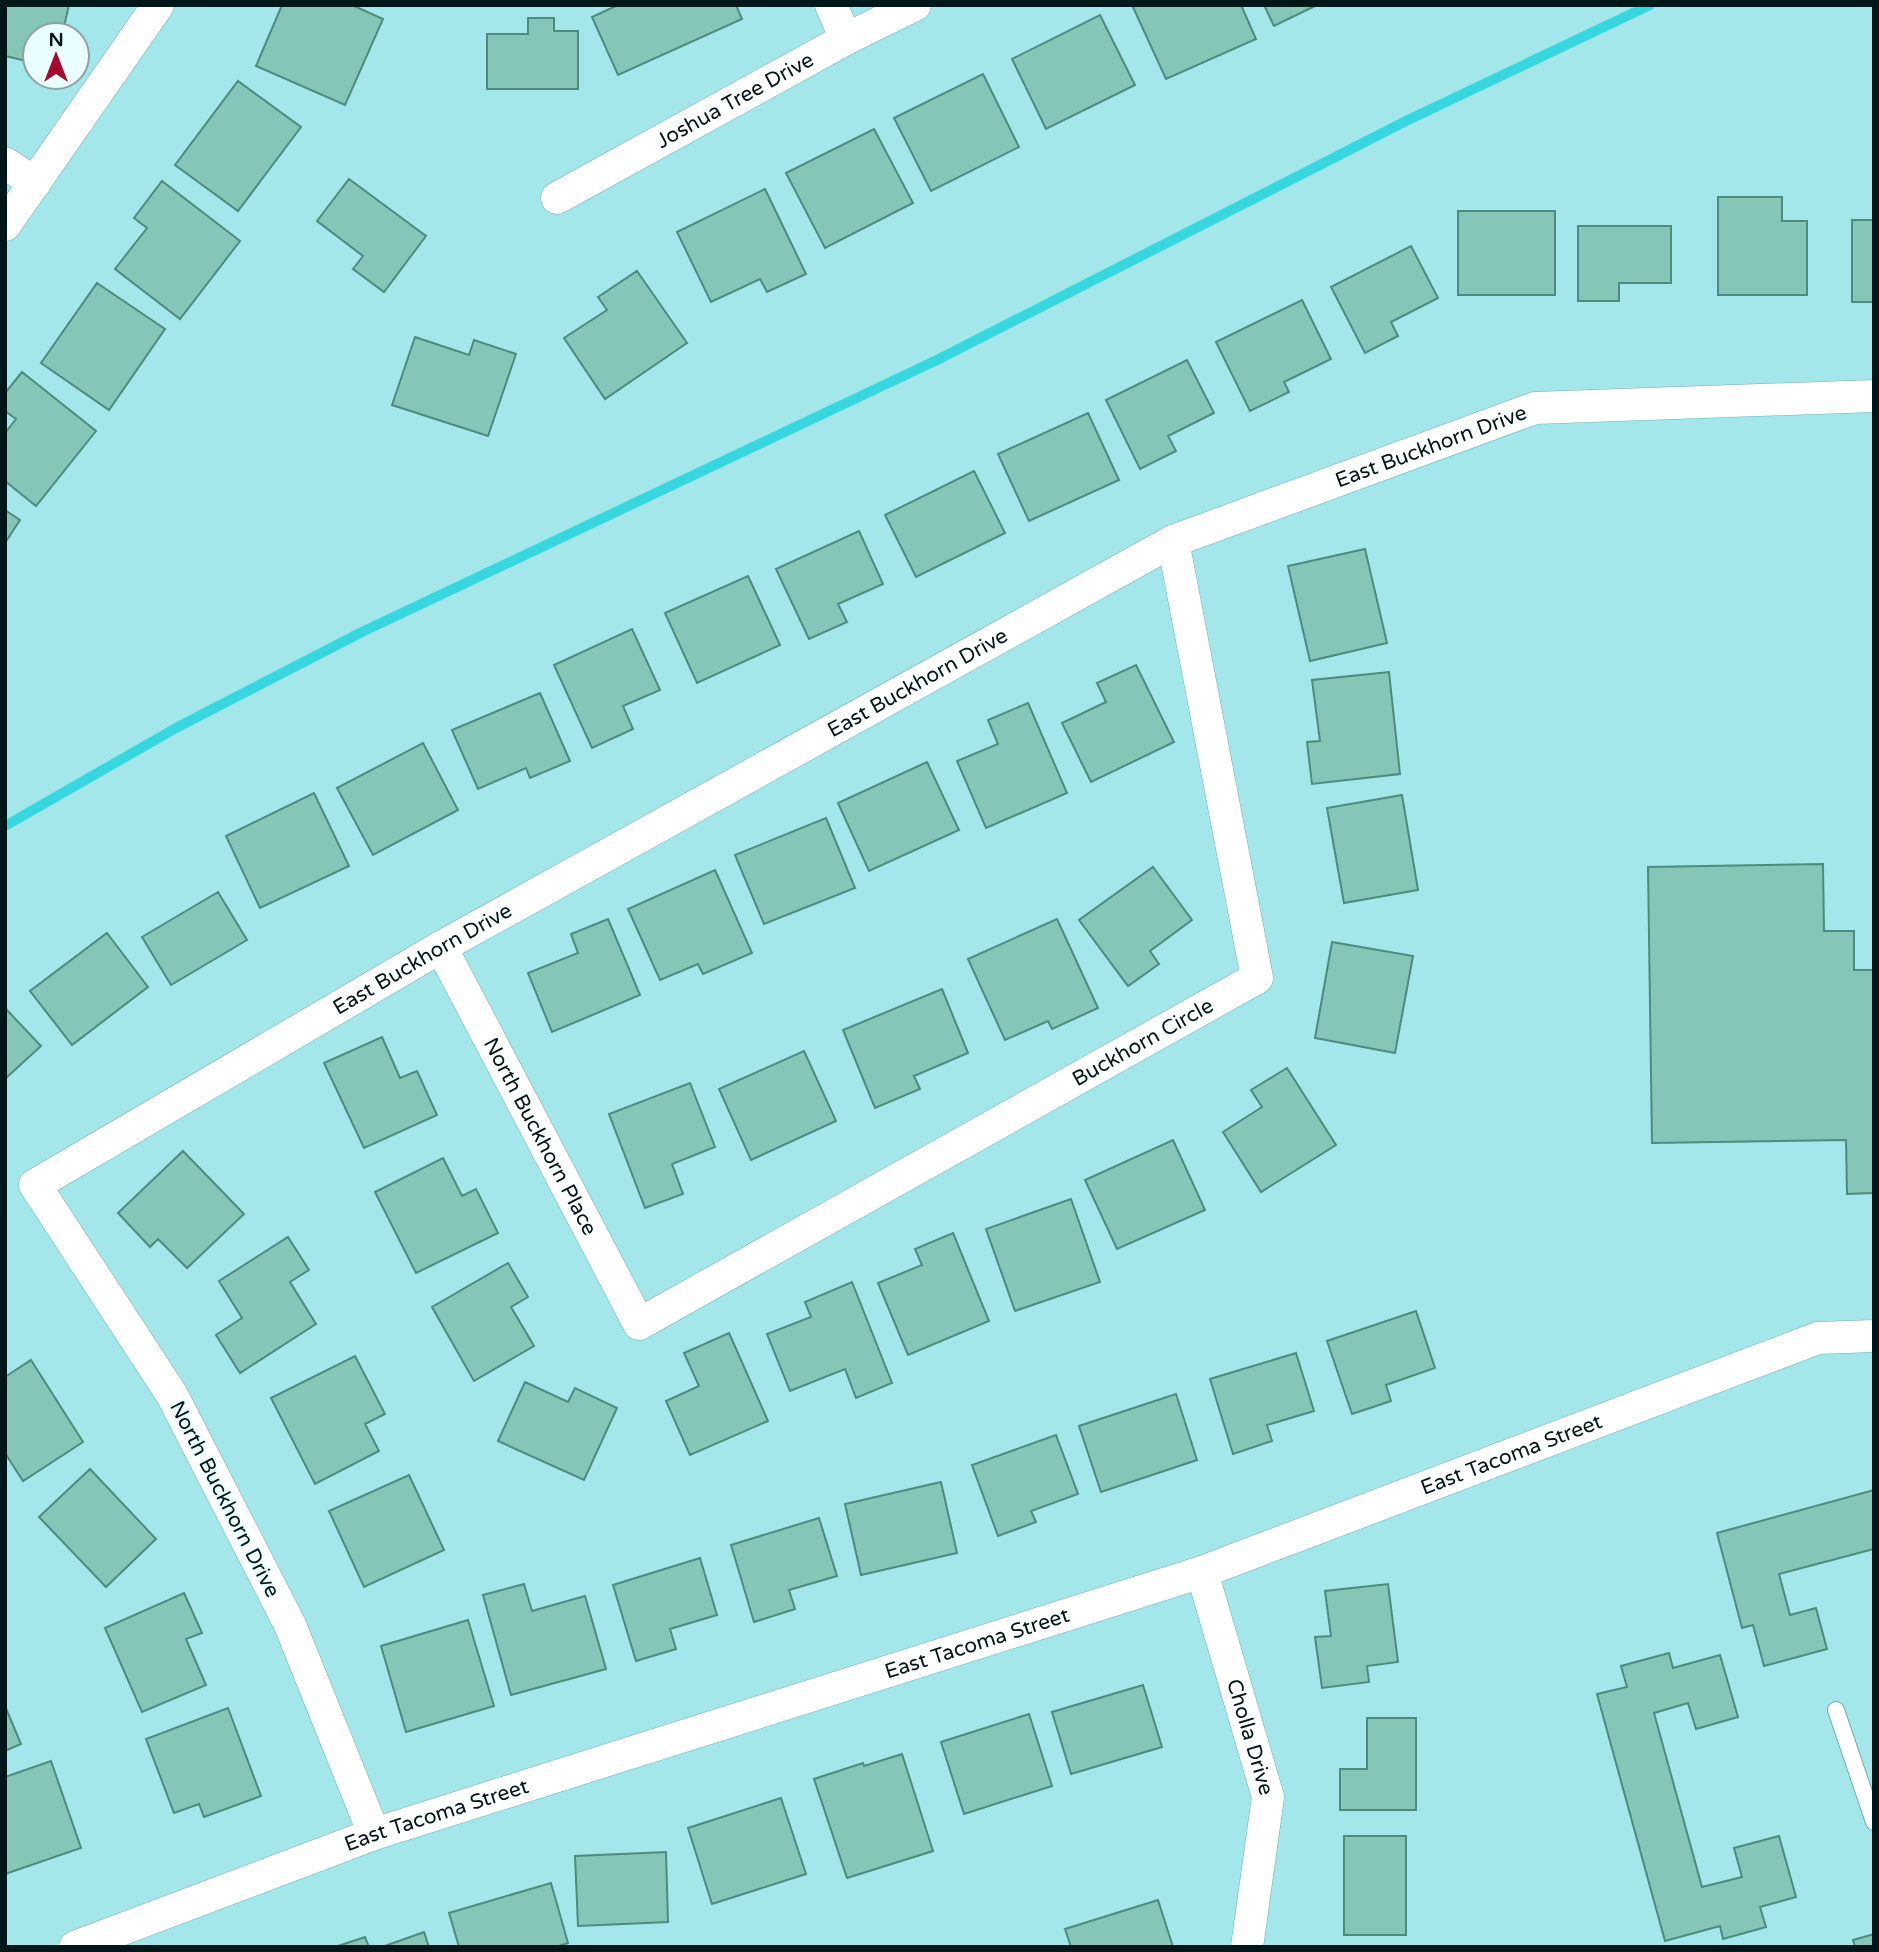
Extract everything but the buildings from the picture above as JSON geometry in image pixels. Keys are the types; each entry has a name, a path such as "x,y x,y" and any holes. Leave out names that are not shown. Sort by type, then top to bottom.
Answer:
{"street":[{"path":"5,225 158,5"},
{"path":"831,5 846,39"},
{"name":"Joshua Tree Drive","path":"557,198 846,39 915,5"},
{"path":"5,163 35,183"},
{"name":"East Buckhorn Drive","path":"35,1185 441,947 1173,541 1535,408 1874,396"},
{"name":"Buckhorn Circle","path":"639,1324 1257,978 1173,541"},
{"name":"North Buckhorn Place","path":"441,947 639,1324"},
{"name":"North Buckhorn Drive","path":"35,1185 172,1395 290,1625 374,1834"},
{"name":"East Tacoma Street","path":"75,1947 374,1834 1202,1572 1818,1338 1874,1336"},
{"name":"Cholla Drive","path":"1202,1572 1268,1797 1247,1947"}],"lane":[{"path":"1836,1710 1874,1822"}],"waterway":[{"path":"5,826 176,728 362,632 937,360 1406,121 1650,5"}]}
